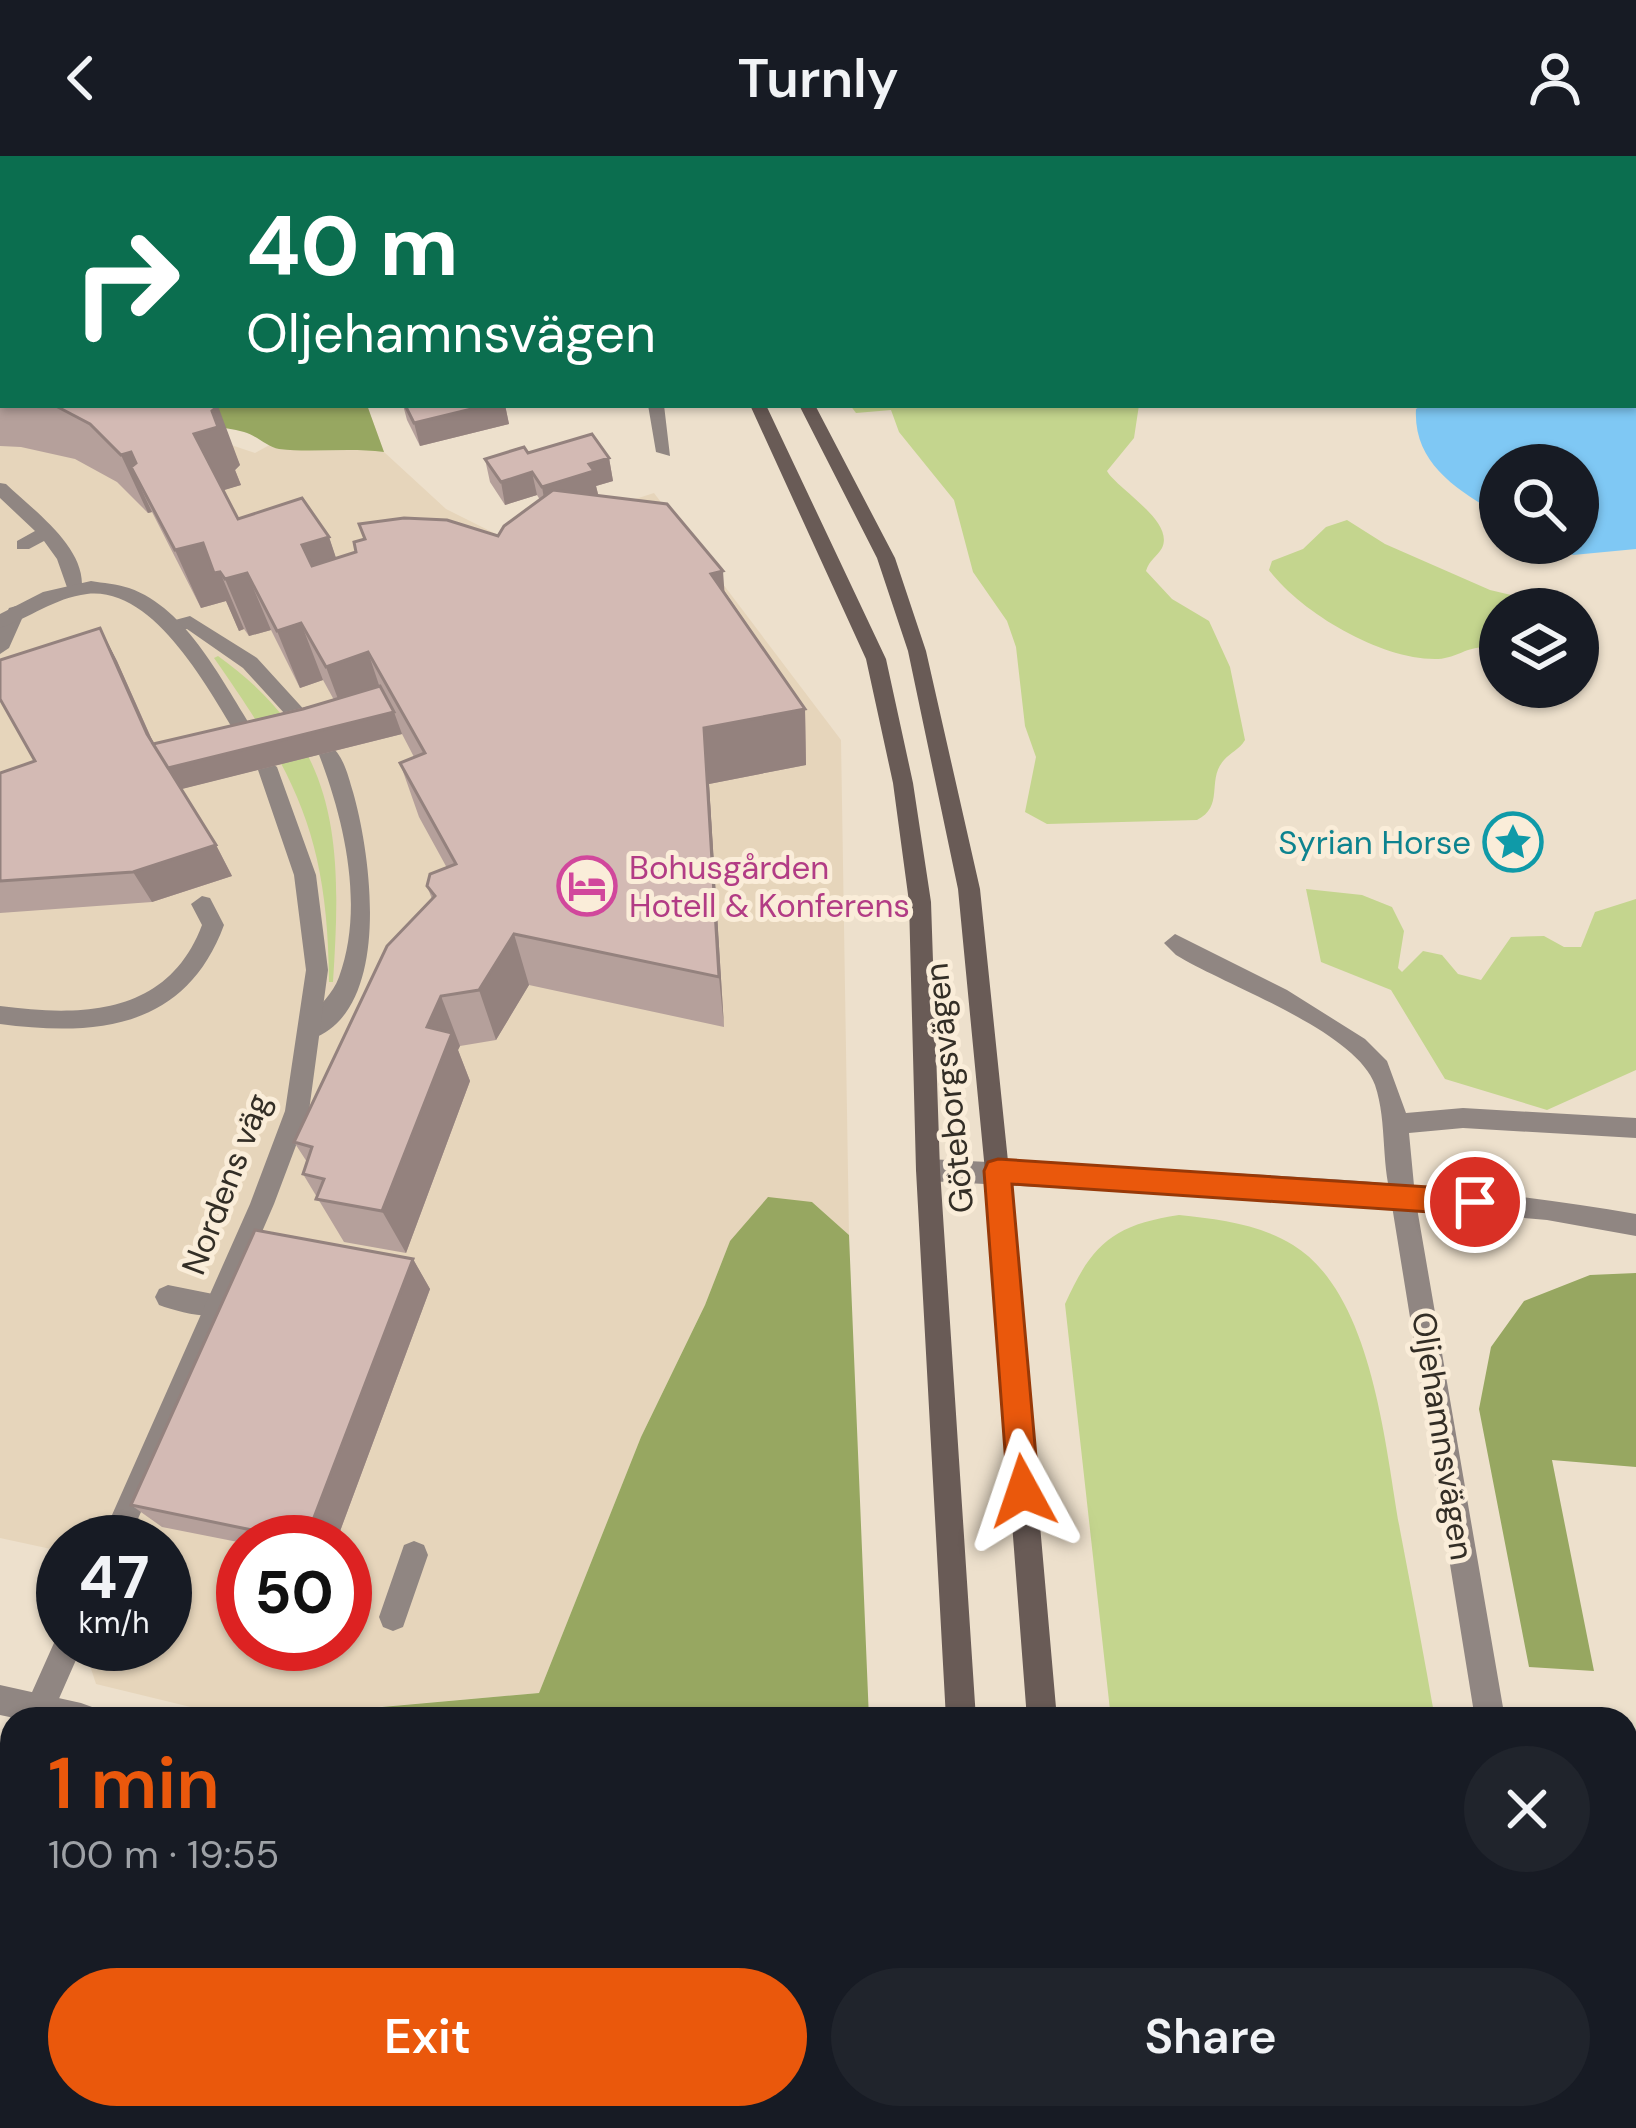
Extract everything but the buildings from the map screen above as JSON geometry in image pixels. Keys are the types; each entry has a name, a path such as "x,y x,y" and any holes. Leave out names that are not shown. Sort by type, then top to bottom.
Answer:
{"main road":[{"name":"Göteborgsvägen","path":"759,408 876,659 902,783 920,902 928,1169 960,1707"},
{"name":"Göteborgsvägen","path":"809,408 886,558 917,651 969,889 998,1171 1041,1707"}],"street":[{"path":"657,408 664,452"},
{"path":"2,492 74,570 75,589"},
{"path":"23,545 44,533"},
{"name":"Nordens väg","path":"8,617 75,589 97,586 137,595 153,604 260,756 305,875 316,970 297,1111 126,1515"},
{"path":"0,648 8,617"},
{"path":"171,627 190,622 228,644 312,731"},
{"path":"311,1030 332,1017 344,998 359,923 356,832 328,752"},
{"path":"0,1015 116,1026 198,962 214,925 202,904"},
{"name":"Oljehamnsvägen","path":"1175,943 1201,963 1248,981 1322,1022 1378,1065 1397,1124 1403,1196 1488,1707"},
{"path":"1397,1124 1463,1118 1636,1128"},
{"path":"928,1169 1403,1196 1547,1209 1636,1225"},
{"path":"169,1297 218,1305"},
{"path":"393,1617 414,1555"},
{"path":"41,1707 56,1671"}],"shaded area":[{"path":"0,408 121,408 255,453 337,408 368,408 384,452 446,509 508,540 654,493 841,740 849,1235 812,1202 730,1241 705,1305 641,1437 539,1693 378,1707 191,1707 96,1684 92,1671 192,1671 192,1515 36,1515 36,1546 0,1538"}],"green space":[{"path":"203,408 368,408 384,452 279,449 244,432 177,423"},
{"path":"852,408 1139,408 1134,438 1107,471 1160,527 1162,548 1146,571 1172,599 1209,621 1230,667 1245,740 1219,768 1205,814 1197,820 1047,824 1025,812 1036,757 1025,726 1016,647 1007,621 973,572 954,500 899,432 891,410 856,413"},
{"path":"1347,520 1385,544 1485,588 1479,588 1479,647 1446,658 1416,658 1369,643 1301,602 1269,570 1272,561 1303,549 1326,527"},
{"path":"218,656 259,690 289,725 311,761 325,800 336,885 333,982 329,982 322,886 302,809 266,737 214,658"},
{"path":"1306,889 1362,895 1392,907 1404,931 1398,968 1402,972 1423,951 1442,955 1458,974 1481,980 1511,937 1544,936 1564,947 1581,947 1595,912 1636,899 1636,1070 1547,1110 1445,1079 1391,990 1321,962"},
{"path":"768,1197 812,1202 849,1235 869,1707 382,1707 539,1693 641,1437 705,1305 730,1241"},
{"path":"1179,1215 1266,1232 1293,1245 1320,1268 1341,1298 1358,1335 1381,1416 1433,1707 1110,1707 1065,1304 1085,1266 1107,1241 1156,1219"},
{"path":"1636,1273 1636,1467 1552,1460 1594,1671 1529,1667 1479,1409 1491,1347 1524,1301 1590,1275"}],"water":[{"path":"1418,408 1636,408 1636,549 1599,553 1599,444 1479,444 1479,502 1430,460 1417,428"}],"place":[{"name":"Syrian Horse","path":"1513,842"},
{"name":"Bohusgården Hotell & Konferens","path":"587,886"}],"route":[{"path":"1023,1491 998,1171 1475,1202"}]}
